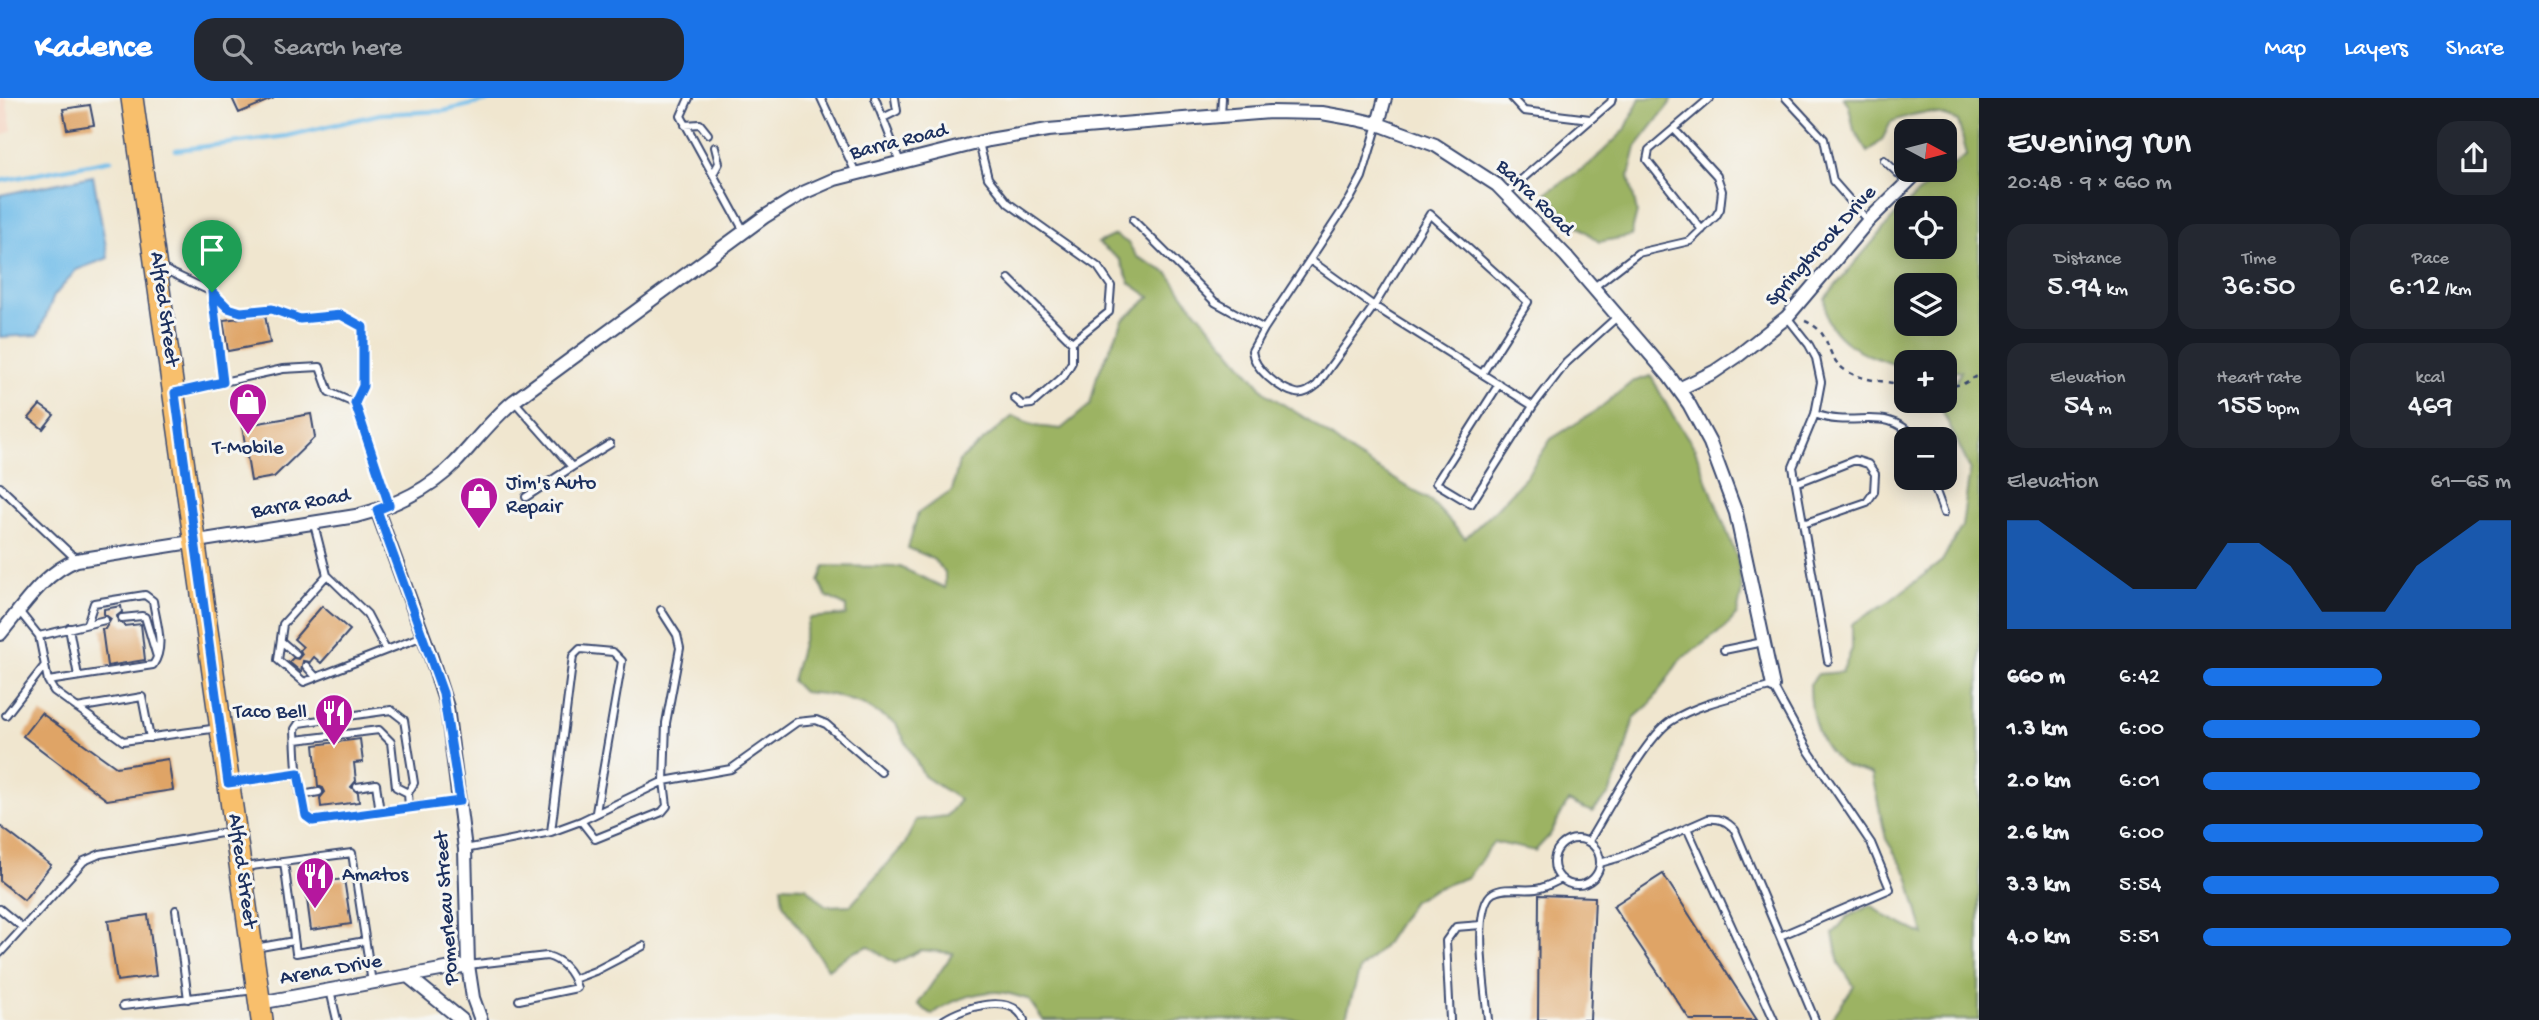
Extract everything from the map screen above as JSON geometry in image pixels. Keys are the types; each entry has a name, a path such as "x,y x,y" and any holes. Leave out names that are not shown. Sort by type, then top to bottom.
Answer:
{"main road":[{"name":"Alfred Street","path":"132,98 260,1004"}],"street":[{"path":"1378,124 1385,98"},
{"name":"Barra Road","path":"76,560 314,524 383,508 444,474 488,424 514,401 744,231 821,184 979,143 1058,129 1270,112 1306,112 1378,124 1435,145 1460,159 1506,193 1619,315 1679,389 1710,443 1736,513 1773,686"},
{"name":"Springbrook Drive","path":"1679,389 1714,372 1787,317 1868,222 1908,183"},
{"name":"Pomerleau Street","path":"383,508 446,707 465,849 468,965 473,998 481,1020"},
{"path":"0,634 53,574 76,560"},
{"name":"Arena Drive","path":"260,1004 468,965"},
{"name":"Arena Drive","path":"409,976 462,1020"}],"lane":[{"path":"689,98 681,116 744,231"},
{"path":"821,98 856,173"},
{"path":"875,98 900,162"},
{"path":"883,118 897,111 895,98"},
{"path":"1221,116 1222,98"},
{"path":"1512,98 1524,111 1590,119"},
{"path":"1506,193 1611,102 1612,98"},
{"path":"1702,230 1647,160 1649,150 1710,98"},
{"path":"1786,98 1824,139 1833,181 1868,222"},
{"path":"685,124 700,124 708,134"},
{"path":"1378,124 1362,177 1252,351 1256,366 1297,394 1306,393 1317,385 1374,306 1430,214 1528,302 1482,374"},
{"path":"1594,286 1638,253 1684,244 1702,230 1720,209 1721,186 1717,176 1674,129"},
{"path":"979,143 988,178 1008,203 1098,267 1111,286 1109,312 1072,342"},
{"path":"713,174 719,163 715,147"},
{"path":"1884,160 1908,183"},
{"path":"1133,220 1215,303 1264,329"},
{"path":"1310,260 1374,306 1533,406"},
{"path":"156,266 212,292 228,308 241,312 272,309 300,319 341,315 363,327 363,386 355,403 383,508"},
{"path":"1009,279 1072,342 1072,362 1064,376 1032,404 1022,405 1014,398"},
{"path":"212,292 223,382"},
{"path":"1499,384 1436,482 1472,504 1533,406 1566,363 1619,315"},
{"path":"1787,317 1816,358 1821,383 1815,414 1793,467 1828,661"},
{"path":"175,393 283,369 320,367 329,392 355,403"},
{"path":"514,401 572,467"},
{"path":"1815,414 1839,421 1882,419 1906,427"},
{"path":"526,497 610,444"},
{"path":"1796,483 1856,460 1868,464 1875,474 1874,492 1867,502 1803,524"},
{"path":"0,487 76,560"},
{"path":"1935,490 1944,513"},
{"path":"314,524 327,575 367,614 386,650"},
{"path":"327,575 283,624 278,660 304,682 423,636"},
{"path":"48,681 153,665 158,657 160,645 153,601 150,597 145,595 93,603 87,624"},
{"path":"581,821 595,839 662,811 667,806 664,781 666,723 680,648 677,635 661,610"},
{"path":"19,611 38,636 48,681 54,691 123,741 220,728"},
{"path":"122,618 145,618 158,657"},
{"path":"38,636 104,621"},
{"path":"69,628 78,676"},
{"path":"281,641 296,654"},
{"path":"1724,650 1763,642"},
{"path":"551,832 573,656 580,649 613,652 622,661 596,812"},
{"path":"6,715 45,665"},
{"path":"306,666 316,677"},
{"path":"1589,841 1649,743 1669,723 1695,708 1773,686 1801,740 1871,843 1890,889 1780,936"},
{"path":"77,708 142,697 149,738"},
{"path":"409,808 408,793 414,783 404,720 391,710 299,723 295,729 298,773 306,816 313,821 380,812 460,801"},
{"path":"465,849 551,832 581,821 664,781 731,769 797,722 816,720 827,724 881,772"},
{"path":"296,740 379,730 391,742 396,788 408,793"},
{"path":"228,783 298,773"},
{"path":"357,787 376,784 380,812"},
{"path":"302,794 319,792"},
{"path":"1600,863 1621,857 1708,819 1717,818 1728,822 1735,830 1815,1020"},
{"path":"1687,828 1774,1020"},
{"path":"0,953 85,861 92,857 235,830"},
{"path":"1573,839 1589,841 1599,853 1600,863 1597,874 1586,883 1571,884 1562,879 1554,861 1560,847 1573,839"},
{"path":"240,867 352,853 372,983"},
{"path":"284,862 296,953 365,941"},
{"path":"1488,1020 1481,925 1485,903 1491,894 1500,890 1539,889 1562,879"},
{"path":"0,909 23,928"},
{"path":"176,910 188,999"},
{"path":"1450,1020 1446,941 1456,927 1481,925"},
{"path":"251,948 294,941"},
{"path":"574,979 643,946"},
{"path":"468,965 547,956 555,958 567,968 577,988 519,1000"},
{"path":"330,990 337,1020"},
{"path":"123,1006 188,999 260,1004"},
{"path":"944,1020 964,1009 1001,1004 1016,1009 1024,1020"}],"path":[{"path":"1787,317 1807,321 1820,329 1838,365 1847,372 1894,382"},
{"path":"1957,385 1979,375"}],"shaded area":[{"path":"0,98 6,98 12,130 0,137"}],"green space":[{"path":"1640,98 1674,98 1636,147 1629,176 1637,212 1631,236 1599,242 1568,218 1546,193 1591,163 1625,130"},
{"path":"1843,98 1979,98 1979,1020 1831,1020 1854,986 1839,963 1833,934 1847,917 1871,905 1887,917 1924,935 1908,875 1886,839 1872,775 1844,765 1826,747 1813,717 1810,684 1818,674 1842,672 1852,649 1852,624 1891,600 1942,561 1962,526 1970,469 1957,442 1957,427 1950,427 1943,413 1957,413 1957,379 1961,371 1957,371 1957,350 1894,350 1894,364 1861,352 1834,330 1827,318 1825,298 1894,217 1894,259 1957,259 1957,196 1915,196 1931,182 1957,182 1957,162 1967,155 1958,121 1931,113 1894,119 1882,140 1868,152 1854,130 1849,106"},
{"path":"1115,235 1128,243 1137,257 1168,273 1188,301 1267,394 1313,423 1353,454 1431,501 1465,538 1525,478 1551,439 1596,411 1632,382 1651,376 1694,447 1738,560 1742,591 1737,614 1725,628 1680,660 1651,703 1634,718 1620,768 1609,794 1592,812 1568,801 1550,835 1535,851 1494,842 1468,877 1435,889 1413,901 1383,947 1360,969 1345,1020 1043,1020 1028,999 999,992 987,992 961,999 932,1015 918,1004 953,953 921,950 895,963 868,946 849,954 828,969 783,904 781,886 806,887 826,906 851,905 905,844 916,820 947,816 960,800 924,776 896,724 862,704 833,695 803,692 792,681 809,618 846,615 846,606 826,596 819,581 825,566 900,567 945,588 945,572 932,558 908,548 918,513 952,491 959,461 1013,416 1035,426 1061,429 1090,405 1097,376 1123,320 1150,297 1130,283 1120,260 1098,243"}],"water":[{"path":"93,176 108,258 76,270 54,296 38,335 0,337 0,195"}],"building":[{"path":"232,98 274,98 239,113"},
{"path":"90,105 94,125 67,129 63,109"},
{"path":"265,315 270,343 228,351 223,320"},
{"path":"40,405 54,415 43,429 29,418"},
{"path":"311,414 315,437 274,477 251,481 242,426"},
{"path":"121,606 118,622 124,626 141,624 145,660 107,666 102,629 105,629 111,619 104,614 104,609"},
{"path":"322,606 350,630 321,663 314,657 310,662 303,661 301,672 289,662 293,658 298,659 302,654 300,650 303,647 294,639"},
{"path":"41,713 116,767 168,759 173,790 107,800 23,736"},
{"path":"360,739 363,762 354,763 356,781 351,787 358,793 359,802 321,807 320,798 325,792 318,786 314,745"},
{"path":"0,826 51,865 24,900 0,881"},
{"path":"1663,874 1757,1020 1690,1020 1613,906"},
{"path":"344,879 351,924 311,930 305,884"},
{"path":"1539,895 1595,897 1590,1020 1538,1020"},
{"path":"148,915 156,976 117,981 108,921"}],"waterway":[{"path":"176,150 287,136 380,114 444,111 499,98"},
{"path":"0,181 111,160"}],"place":[{"name":"T-Mobile","path":"248,436"},
{"name":"Jim's Auto Repair","path":"479,530"},
{"name":"Taco Bell","path":"334,747"},
{"name":"Amatos","path":"315,910"}],"route":[{"path":"212,292 228,308 241,312 272,309 300,319 341,315 363,327 363,386 355,403 389,505 377,510 443,693 460,801 313,821 306,816 298,773 228,783 175,393 223,382 212,292"}]}
